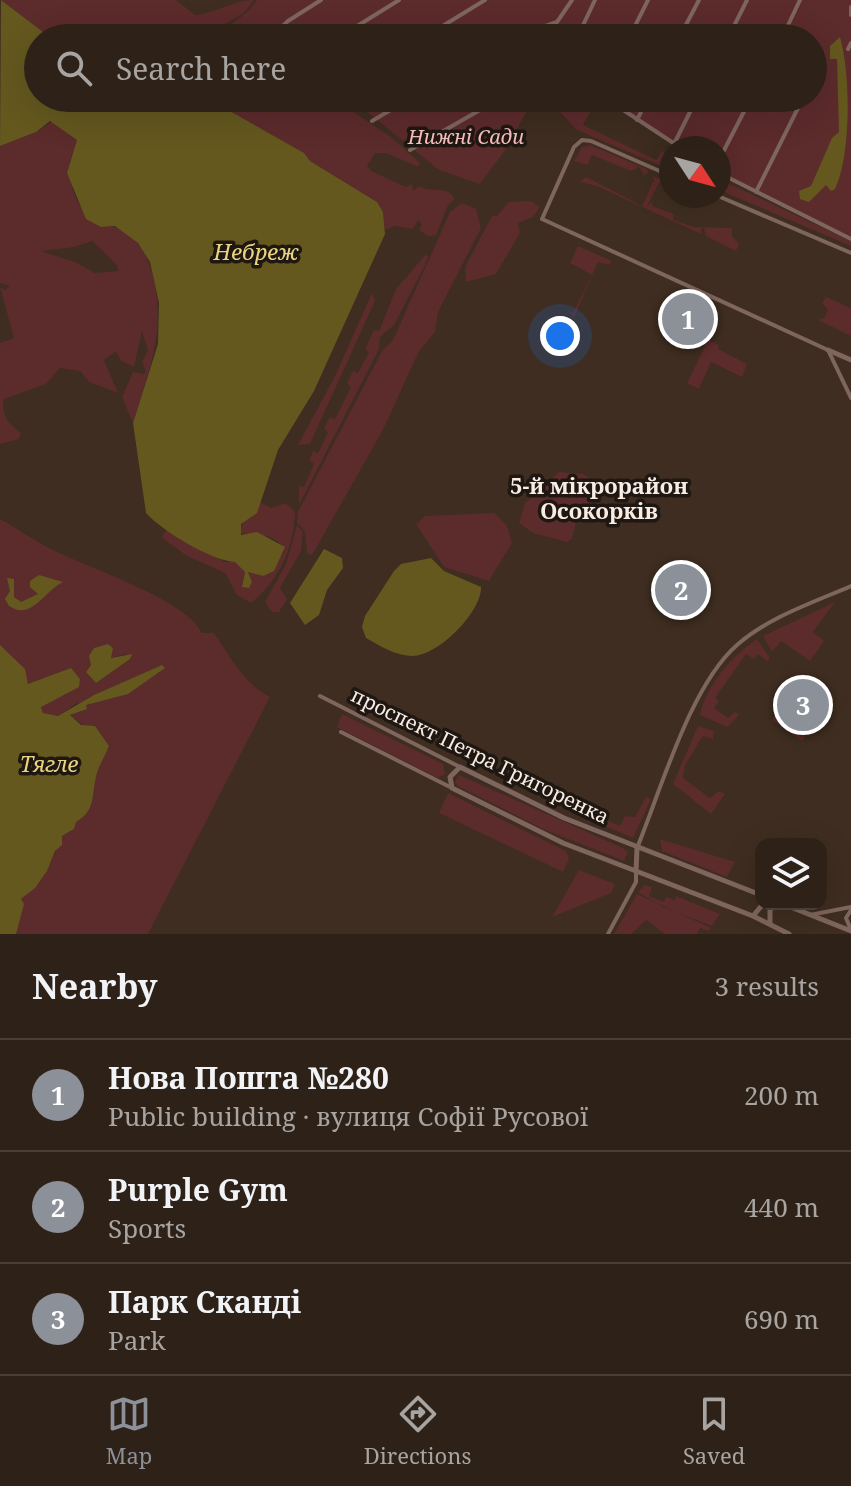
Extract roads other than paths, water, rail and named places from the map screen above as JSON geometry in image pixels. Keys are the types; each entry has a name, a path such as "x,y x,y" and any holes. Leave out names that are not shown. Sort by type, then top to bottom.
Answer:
{"street":[{"path":"289,24 321,0"},
{"path":"360,24 399,0"},
{"path":"446,24 485,0"},
{"path":"552,24 557,22 572,0"},
{"path":"584,24 595,0"},
{"path":"636,24 648,0"},
{"path":"686,24 699,0"},
{"path":"735,24 747,0"},
{"path":"789,24 800,0"},
{"path":"851,7 851,15"},
{"path":"372,121 387,112"},
{"path":"410,150 476,112"},
{"path":"625,112 662,136"},
{"path":"637,120 641,112"},
{"path":"678,136 690,112"},
{"path":"731,137 744,112"},
{"path":"756,192 796,112"},
{"path":"659,171 586,140 574,147 543,211 544,221 851,360"},
{"path":"731,179 851,239"},
{"path":"731,202 851,253"},
{"path":"828,350 851,398"},
{"path":"846,383 851,374"},
{"path":"608,934 636,882 637,848 694,708 725,657 777,618 851,586"},
{"name":"проспект Петра Григоренка","path":"320,696 548,811 755,894"},
{"path":"341,732 452,788"},
{"path":"452,788 450,777 460,767"},
{"name":"проспект Петра Григоренка","path":"452,788 542,834 753,916 786,933"},
{"path":"810,915 851,908 846,922 851,930"},
{"path":"753,916 758,910"},
{"path":"770,910 770,924"},
{"path":"797,910 851,930"}],"water":[{"name":"Небреж","path":"1,0 33,24 24,24 24,112 232,112 304,153 310,161 377,202 383,212 385,234 314,391 278,450 257,513 241,524 241,535 257,532 285,547 274,571 263,576 248,572 252,582 249,588 242,587 245,572 235,562 188,544 146,513 133,423 158,344 159,303 150,262 138,243 115,226 101,227 86,219 67,173 77,140 50,121 36,132 0,146"},
{"path":"840,37 848,115 844,157 835,189 831,191 826,185 809,202 800,199 799,191 811,186 832,138 839,132 837,59 830,59 830,46"},
{"path":"324,549 342,558 343,568 327,590 319,615 305,625 290,603"},
{"path":"431,558 444,571 481,587 467,620 434,649 413,656 394,652 366,638 362,627 365,616 394,571 401,564"},
{"path":"39,575 63,582 31,607 17,610 9,606 5,599 10,591 7,578 14,579 14,597 21,602 38,594 30,587 30,581"},
{"path":"108,644 113,648 111,658 132,654 130,659 96,683 86,672 91,665 89,656 94,648"},
{"name":"Тягле","path":"0,645 25,669 28,684 71,668 80,679 79,687 41,707 43,713 58,716 94,695 162,665 165,668 128,694 86,705 87,709 70,715 81,725 95,726 109,746 97,773 90,808 76,822 74,829 62,836 62,845 55,851 47,871 35,888 21,899 24,904 16,934 0,934"}],"place":[{"name":"Нова Пошта №280","path":"688,319"},
{"name":"Purple Gym","path":"681,590"},
{"name":"Парк Сканді","path":"803,705"}],"district":[{"name":"5-й мікрорайон Осокорків","path":"599,498"}],"park label":[{"name":"Нижні Сади","path":"466,137"}]}
